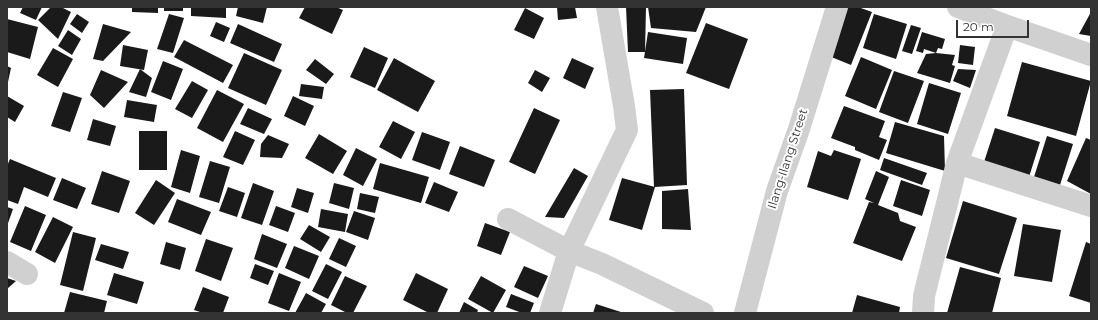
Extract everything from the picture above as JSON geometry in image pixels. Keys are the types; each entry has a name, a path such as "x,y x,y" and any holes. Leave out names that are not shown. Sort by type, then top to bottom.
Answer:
{"street":[{"path":"550,313 571,252 627,128 608,7"},
{"name":"Ilang-Ilang Street","path":"745,313 777,191 799,129 837,7"},
{"path":"958,7 1007,26 1091,55"},
{"path":"923,313 924,296 957,163 1007,26"},
{"path":"957,163 1091,206"},
{"path":"508,219 571,252 602,264 703,313"},
{"path":"7,262 27,274"}],"building":[{"path":"23,7 42,7 36,20 20,13"},
{"path":"51,7 61,7 71,12 58,39 38,20"},
{"path":"132,7 158,7 158,13 132,12"},
{"path":"164,7 183,7 183,11 164,11"},
{"path":"191,7 226,7 226,18 191,16"},
{"path":"238,7 267,7 263,23 236,16"},
{"path":"305,7 336,7 343,10 332,34 299,18"},
{"path":"557,7 575,7 577,18 558,20"},
{"path":"626,7 646,7 645,52 628,52"},
{"path":"648,7 706,7 696,32 651,28"},
{"path":"843,7 858,7 872,12 851,65 824,54"},
{"path":"525,8 544,18 534,39 514,30"},
{"path":"1091,12 1091,36 1079,34"},
{"path":"77,14 89,22 82,33 70,24"},
{"path":"169,14 184,18 173,53 157,49"},
{"path":"874,14 907,24 896,59 863,48"},
{"path":"7,19 38,27 30,59 7,52"},
{"path":"216,22 230,28 224,42 210,36"},
{"path":"706,23 748,39 729,89 686,73"},
{"path":"103,24 131,32 103,61 93,59"},
{"path":"238,24 282,44 274,62 230,43"},
{"path":"911,25 921,28 912,54 902,51"},
{"path":"68,30 81,39 72,55 58,46"},
{"path":"648,32 687,38 683,64 644,58"},
{"path":"922,32 945,39 942,49 938,48 936,53 924,49 923,53 916,51"},
{"path":"184,40 233,65 223,83 174,57"},
{"path":"123,45 148,50 144,70 120,66"},
{"path":"960,45 975,47 973,65 958,63"},
{"path":"364,47 388,58 375,88 350,77"},
{"path":"53,48 73,59 58,87 37,75"},
{"path":"244,53 282,70 266,105 228,88"},
{"path":"936,53 955,55 952,65 955,66 950,83 917,73 926,54"},
{"path":"861,57 892,70 876,109 845,96"},
{"path":"394,58 435,81 418,112 377,90"},
{"path":"572,58 594,68 585,89 563,78"},
{"path":"315,59 334,74 326,84 306,70"},
{"path":"163,61 183,69 171,100 151,92"},
{"path":"1022,62 1091,81 1076,136 1007,116"},
{"path":"7,66 11,68 8,82 7,82"},
{"path":"140,69 152,78 146,97 129,92"},
{"path":"958,69 976,70 970,88 953,81"},
{"path":"101,70 128,82 104,108 90,95"},
{"path":"535,70 550,78 542,92 528,83"},
{"path":"894,71 924,81 908,123 879,112"},
{"path":"192,81 208,90 192,118 175,109"},
{"path":"929,83 961,93 948,134 917,124"},
{"path":"301,84 324,87 322,99 299,96"},
{"path":"684,89 687,185 654,187 650,90"},
{"path":"217,90 244,104 223,142 197,128"},
{"path":"63,92 82,98 70,132 51,126"},
{"path":"7,96 24,106 15,122 7,117"},
{"path":"293,96 314,106 305,126 284,116"},
{"path":"127,100 157,105 154,122 124,117"},
{"path":"844,106 885,121 879,137 887,140 879,160 855,150 855,147 831,138"},
{"path":"248,108 272,119 264,134 240,124"},
{"path":"534,108 560,120 535,174 509,162"},
{"path":"93,119 116,126 110,146 87,140"},
{"path":"393,121 415,132 401,159 379,147"},
{"path":"895,122 944,136 945,171 886,153"},
{"path":"995,128 1040,142 1029,177 984,162"},
{"path":"139,131 167,131 167,170 139,170"},
{"path":"235,131 255,140 243,165 223,157"},
{"path":"422,132 450,142 440,170 412,160"},
{"path":"319,134 347,151 333,174 305,158"},
{"path":"268,135 289,144 282,158 260,157 261,144"},
{"path":"1047,136 1073,144 1060,185 1034,177"},
{"path":"1086,138 1091,140 1091,194 1067,181"},
{"path":"460,146 495,160 484,187 449,174"},
{"path":"356,148 377,159 363,186 343,175"},
{"path":"181,150 200,156 190,193 171,187"},
{"path":"834,150 861,159 848,200 807,187 818,151 831,156"},
{"path":"884,158 927,173 922,185 880,170"},
{"path":"10,159 56,178 48,197 24,187 18,204 7,200 7,166"},
{"path":"210,161 230,167 219,203 199,197"},
{"path":"380,163 429,177 421,203 373,189"},
{"path":"574,168 588,176 564,218 545,217"},
{"path":"102,171 130,181 119,213 91,204"},
{"path":"876,171 889,177 878,205 898,213 900,221 916,227 902,261 853,243 869,202 874,203 865,199"},
{"path":"62,178 86,188 77,209 53,200"},
{"path":"622,178 655,187 642,230 609,220"},
{"path":"156,180 175,193 154,225 135,213"},
{"path":"901,180 930,190 922,216 893,206"},
{"path":"434,182 458,192 449,212 425,203"},
{"path":"253,183 274,191 262,225 241,218"},
{"path":"334,183 354,188 349,209 329,203"},
{"path":"228,187 245,193 237,217 219,211"},
{"path":"297,188 314,193 308,213 291,207"},
{"path":"688,189 691,230 662,229 662,191"},
{"path":"360,193 379,197 375,213 357,209"},
{"path":"177,199 211,212 201,235 168,222"},
{"path":"963,201 1017,218 999,274 946,258"},
{"path":"25,206 46,215 31,251 10,242"},
{"path":"276,206 295,213 288,232 269,225"},
{"path":"7,207 13,209 7,226"},
{"path":"321,209 348,214 345,232 318,227"},
{"path":"354,211 375,218 368,240 346,232"},
{"path":"53,217 73,227 55,263 35,252"},
{"path":"485,223 510,232 501,255 477,246"},
{"path":"1023,224 1061,230 1052,282 1014,276"},
{"path":"309,225 330,237 321,252 300,239"},
{"path":"73,232 96,238 83,291 60,285"},
{"path":"262,234 287,244 277,268 254,259"},
{"path":"339,238 356,246 346,267 329,259"},
{"path":"206,239 233,248 221,281 195,271"},
{"path":"166,242 186,248 180,270 160,264"},
{"path":"1086,242 1091,244 1091,303 1069,296"},
{"path":"101,244 129,252 123,269 95,260"},
{"path":"294,246 319,256 309,279 285,268"},
{"path":"255,264 274,271 268,285 250,278"},
{"path":"326,264 342,272 328,299 312,291"},
{"path":"524,266 548,276 538,298 514,287"},
{"path":"960,267 1001,278 992,313 947,313"},
{"path":"114,273 144,282 137,304 107,295"},
{"path":"279,273 301,282 289,311 268,303"},
{"path":"416,273 448,289 437,313 429,313 403,300"},
{"path":"345,276 367,286 353,313 347,313 331,305"},
{"path":"481,276 506,290 493,313 468,299"},
{"path":"7,278 16,281 7,289"},
{"path":"203,287 229,297 223,313 203,313 194,310"},
{"path":"70,292 107,301 104,313 64,313"},
{"path":"306,293 326,304 321,313 295,313"},
{"path":"511,294 534,303 530,313 522,313 506,307"},
{"path":"857,295 900,307 899,313 852,313"},
{"path":"464,302 478,310 477,313 459,313"},
{"path":"596,304 624,313 593,313"}]}
